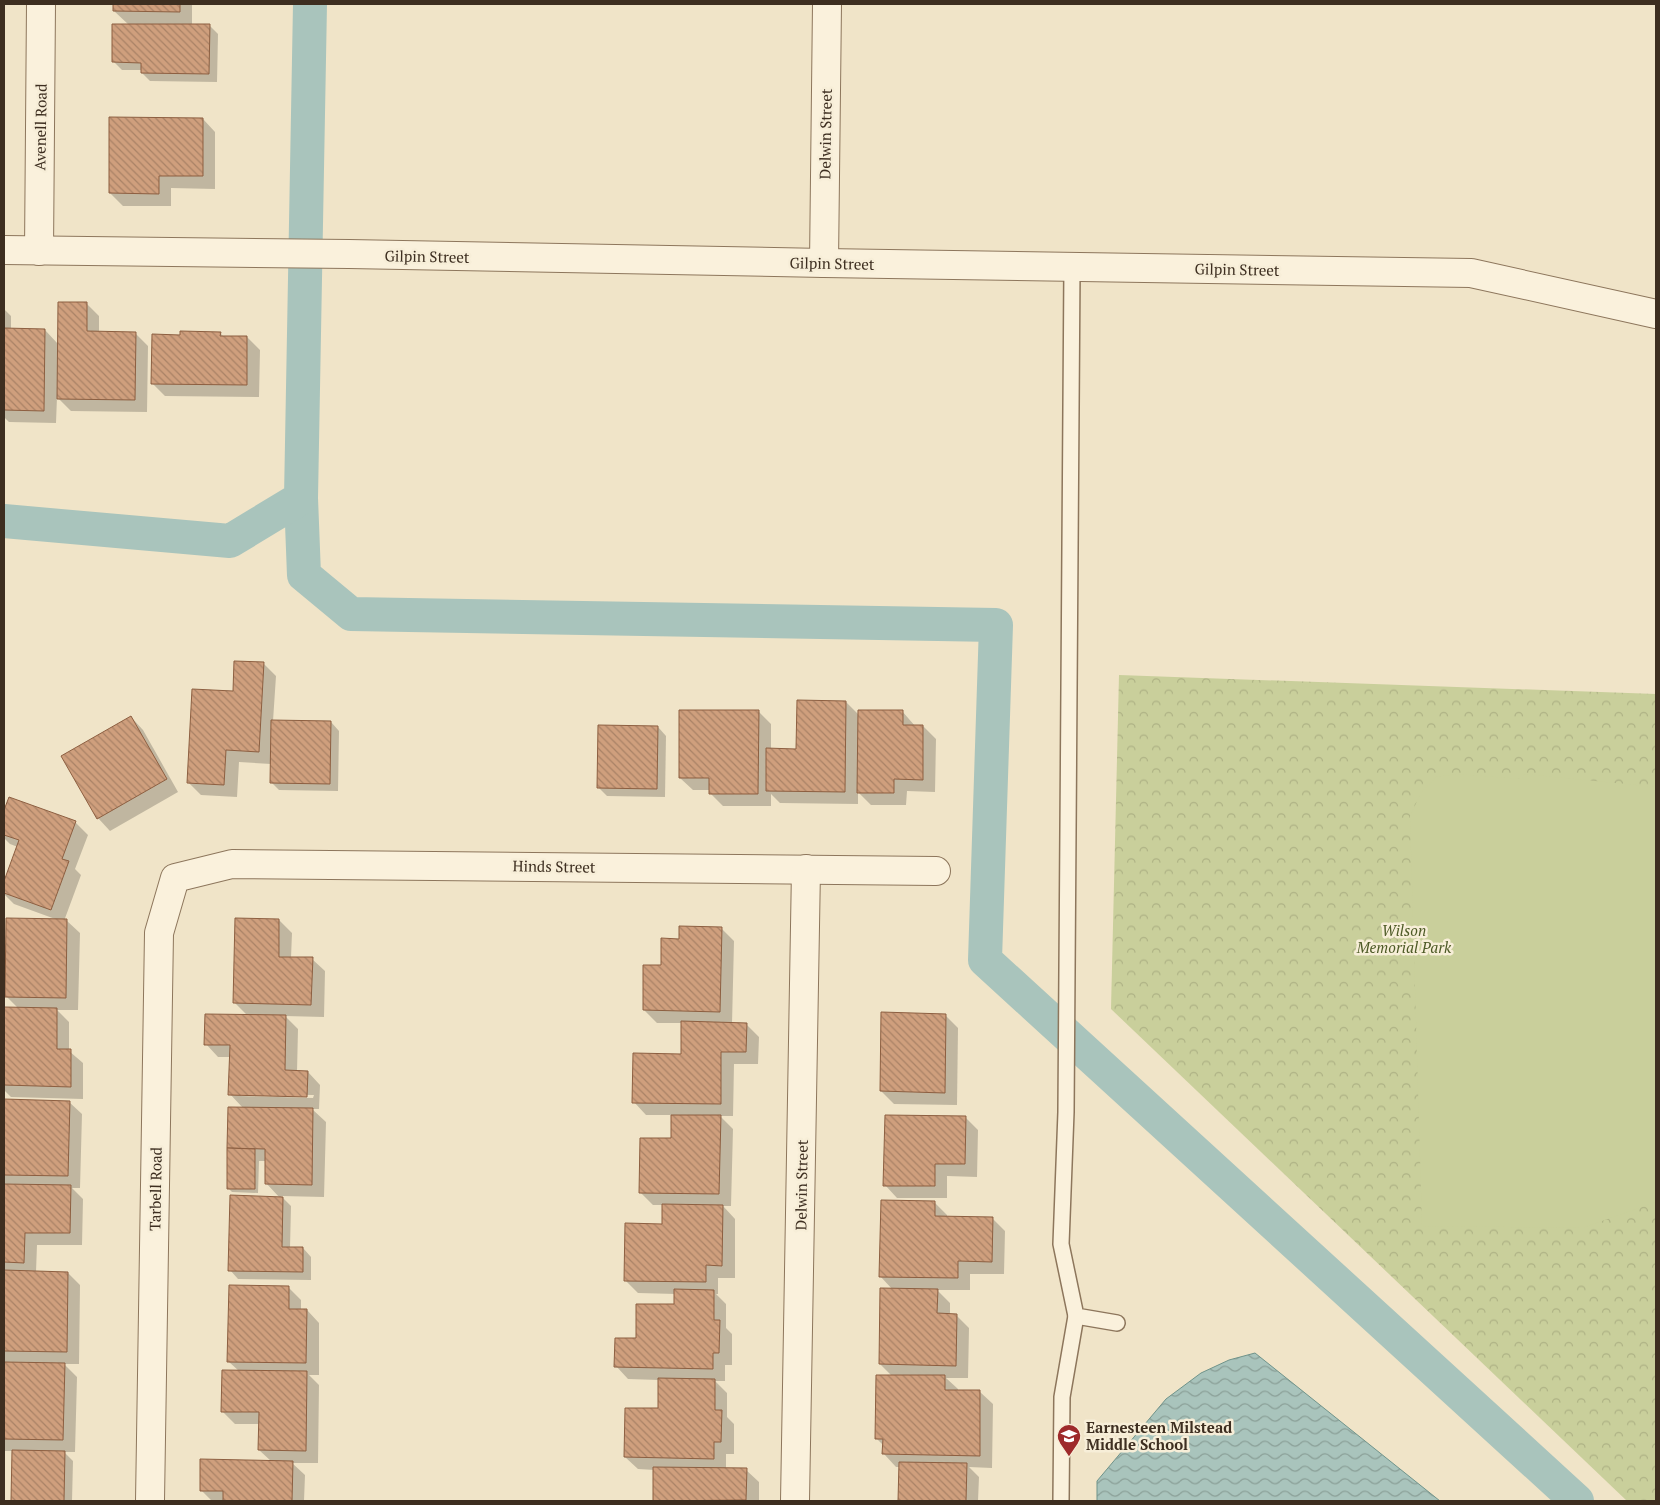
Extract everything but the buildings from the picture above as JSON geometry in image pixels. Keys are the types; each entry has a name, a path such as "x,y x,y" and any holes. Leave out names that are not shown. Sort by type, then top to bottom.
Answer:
{"street":[{"name":"Avenell Road","path":"39,251 41,4"},
{"name":"Delwin Street","path":"824,263 827,4"},
{"name":"Gilpin Street","path":"4,250 1471,273 1656,314"},
{"name":"Hinds Street","path":"175,878 232,864 936,870"},
{"name":"Delwin Street","path":"795,1501 806,869"},
{"name":"Tarbell Road","path":"150,1501 159,933 175,878"}],"lane":[{"path":"1061,1501 1062,1396 1076,1316 1061,1244 1066,1112 1072,267"},
{"path":"1076,1316 1117,1323"}],"green space":[{"name":"Wilson Memorial Park","path":"1119,675 1656,694 1656,1501 1627,1501 1111,1009"},
{"path":"1456,774 1522,779 1524,774 1656,787 1656,1202 1582,1228 1422,1226 1410,816 1421,793 1436,777"}],"water":[{"path":"1255,1353 1440,1501 1097,1501 1097,1481 1166,1399 1201,1373 1229,1360"}],"waterway":[{"path":"4,521 230,541 301,498 310,4"},
{"path":"301,498 304,575 351,614 996,625 985,960 1577,1501"}],"place":[{"name":"Earnesteen Milstead Middle School","path":"1069,1457"}]}
